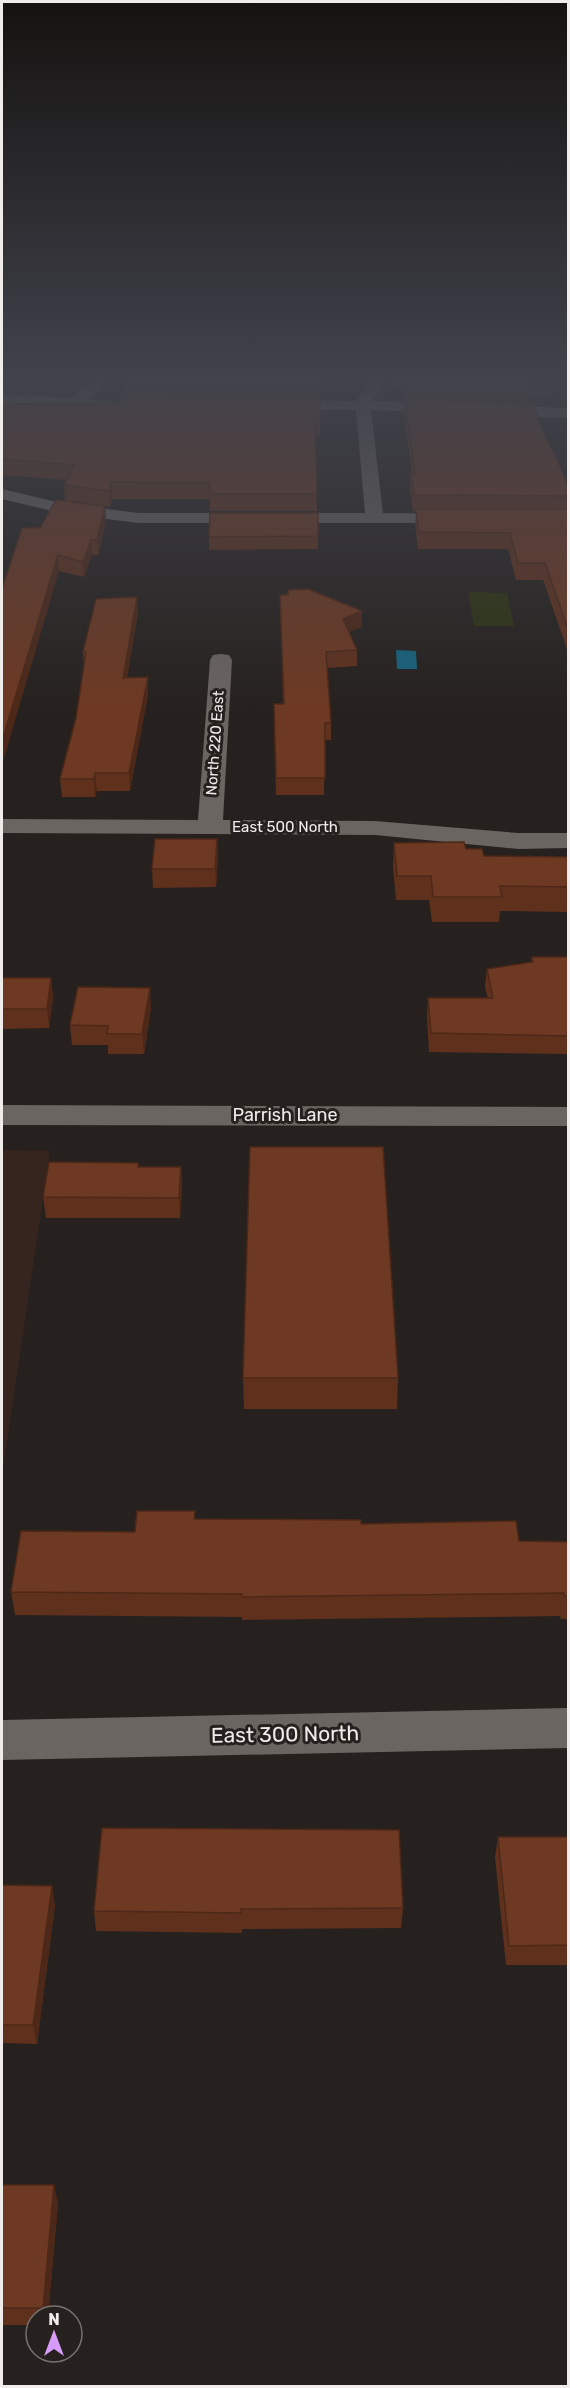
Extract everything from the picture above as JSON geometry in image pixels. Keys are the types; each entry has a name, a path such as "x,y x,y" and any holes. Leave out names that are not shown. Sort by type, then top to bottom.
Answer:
{"street":[{"path":"372,488 375,518"},
{"path":"2,494 61,508 138,518 478,518"},
{"name":"North 220 East","path":"210,827 221,660"},
{"name":"East 500 North","path":"2,825 375,828 518,841 568,841"},
{"name":"Parrish Lane","path":"2,1115 568,1117"},
{"name":"East 300 North","path":"2,1740 568,1728"}],"shaded area":[{"path":"2,1150 50,1151 2,1476"}],"green space":[{"path":"468,592 507,593 514,626 474,626"}],"water":[{"path":"396,650 416,651 417,669 397,669"}],"building":[{"path":"90,488 110,488 109,491"},
{"path":"210,488 317,488 317,494 210,494"},
{"path":"413,488 568,488 568,496 414,495"},
{"path":"56,500 105,506 97,540 91,540 83,562 58,555 2,741 2,589 22,528 40,528"},
{"path":"416,509 568,509 568,629 545,563 518,563 510,533 419,532"},
{"path":"210,513 318,513 318,536 209,537"},
{"path":"308,589 362,611 343,619 357,650 326,652 331,723 325,723 325,778 276,778 274,704 284,704 280,595 288,595 288,590"},
{"path":"137,597 123,678 148,677 129,773 95,773 94,779 60,779 76,718 86,652 83,652 96,599"},
{"path":"155,839 217,839 215,869 152,869"},
{"path":"464,842 466,849 482,849 484,856 568,857 568,887 500,886 502,897 433,897 431,876 397,876 394,843"},
{"path":"532,957 568,957 568,1036 431,1033 428,998 493,998 487,969 533,962"},
{"path":"2,978 51,978 47,1009 2,1009"},
{"path":"78,987 150,988 142,1034 107,1034 108,1026 70,1025"},
{"path":"250,1147 383,1147 398,1378 243,1378"},
{"path":"49,1162 138,1163 138,1167 181,1167 179,1198 43,1197"},
{"path":"137,1511 195,1511 194,1519 361,1520 361,1524 516,1521 519,1541 568,1542 568,1596 564,1596 564,1593 242,1597 242,1594 11,1592 21,1531 135,1532"},
{"path":"102,1828 399,1830 403,1908 241,1909 241,1913 94,1911"},
{"path":"498,1837 568,1837 568,1945 509,1946"},
{"path":"2,1885 52,1886 33,2025 2,2025"},
{"path":"2,2185 54,2185 43,2304 24,2304 24,2308 2,2308"}]}
